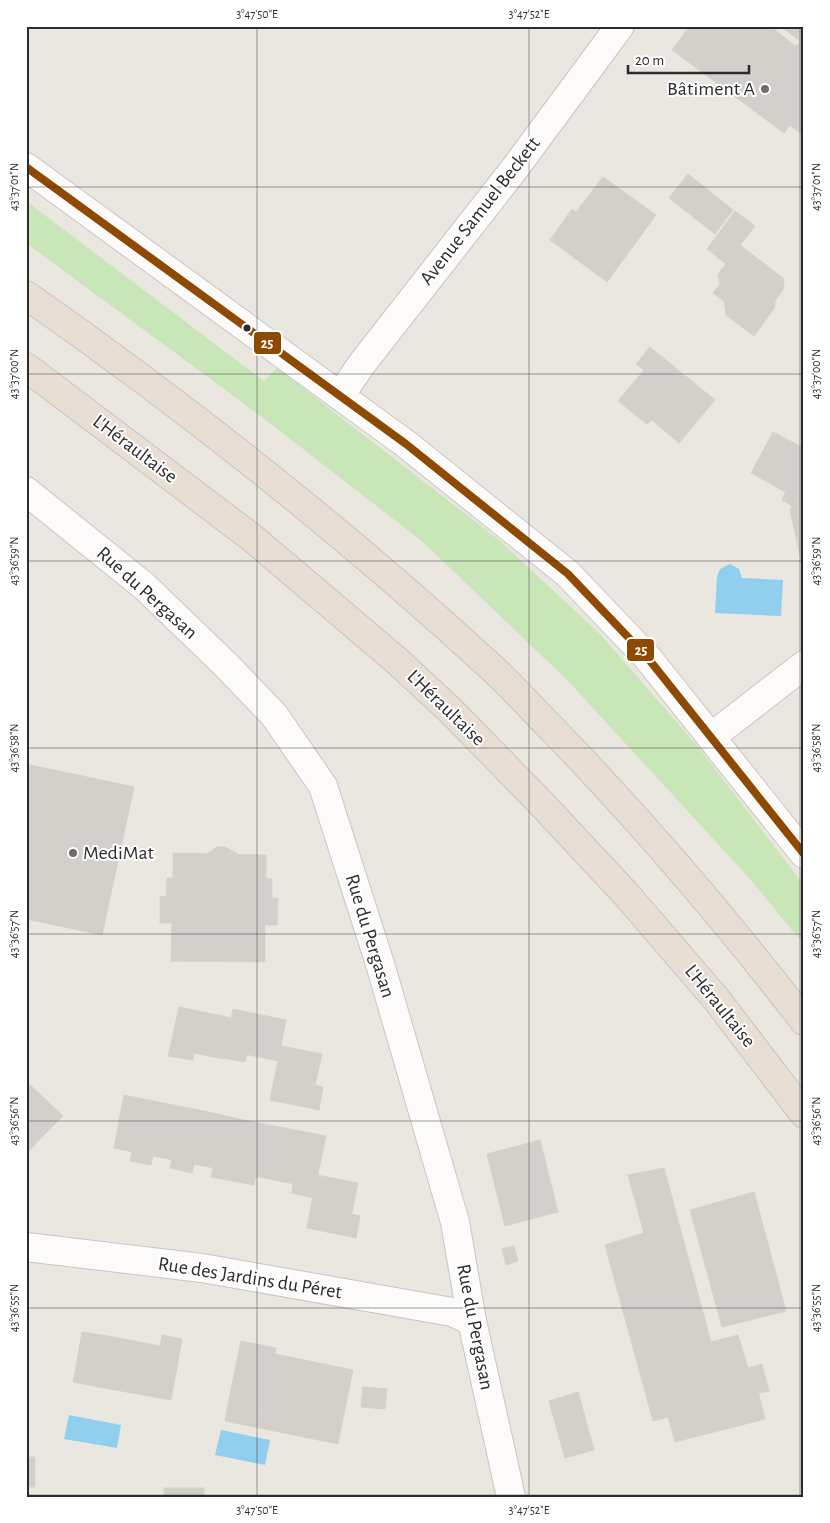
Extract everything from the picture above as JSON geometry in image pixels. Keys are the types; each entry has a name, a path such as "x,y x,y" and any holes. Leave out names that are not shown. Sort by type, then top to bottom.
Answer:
{"highway":[{"path":"26,295 87,338 300,500 493,668 581,758 674,860 804,1021"},
{"name":"L'Héraultaise","path":"26,367 251,537 396,660 451,712 538,800 631,900 717,1000 804,1114"}],"street":[{"name":"Avenue Samuel Beckett","path":"340,396 361,365 515,168 620,26"},
{"path":"26,167 406,444 568,574 646,657 804,854"},
{"name":"Rue du Pergasan","path":"26,491 144,586 225,664 274,715 323,786 380,964 455,1222 472,1321 512,1497"},
{"path":"712,737 804,664"},
{"name":"Rue des Jardins du Péret","path":"26,1247 202,1268 452,1312 472,1321"}],"green space":[{"path":"26,201 264,381 277,368 499,540 601,635 699,748 804,885 804,945 751,880 568,681 423,542 254,411 26,243"}],"water":[{"path":"730,564 739,569 742,578 783,580 781,616 715,613 717,577 720,569"},
{"path":"69,1415 121,1425 117,1448 64,1439"},
{"path":"221,1430 270,1440 265,1465 215,1455"}],"building":[{"name":"Bâtiment A","path":"690,26 770,26 804,53 804,136 790,125 784,133 672,50"},
{"path":"780,26 795,26 804,32 804,53 796,47 800,41"},
{"path":"795,26 804,26 804,33"},
{"path":"688,174 733,210 715,234 669,198"},
{"path":"603,177 656,215 607,282 550,240 572,209 576,212"},
{"path":"735,211 755,226 740,245 783,278 784,288 775,301 775,307 754,336 726,315 724,301 713,293 720,284 718,274 726,264 707,249"},
{"path":"650,347 715,400 679,443 652,420 647,424 618,401 644,370 636,364"},
{"path":"773,432 804,448 803,569 790,510 796,498 751,473"},
{"path":"786,492 796,498 792,506 782,500"},
{"name":"MediMat","path":"26,764 134,787 102,935 26,919"},
{"path":"217,847 225,847 238,854 207,854"},
{"path":"173,853 266,855 266,879 272,879 272,898 278,898 277,925 265,925 265,962 171,961 172,923 160,923 160,896 166,897 167,878 173,878"},
{"path":"179,1007 232,1018 223,1059 170,1048"},
{"path":"233,1009 286,1020 278,1061 225,1050"},
{"path":"281,1046 322,1054 310,1108 270,1100"},
{"path":"170,1048 194,1053 193,1060 168,1056"},
{"path":"225,1050 247,1054 245,1062 223,1058"},
{"path":"26,1081 63,1116 39,1140 26,1128"},
{"path":"315,1085 323,1087 319,1110 310,1108"},
{"path":"124,1095 163,1103 153,1156 114,1148"},
{"path":"163,1103 204,1111 194,1164 153,1156"},
{"path":"204,1111 244,1120 234,1172 194,1164"},
{"path":"244,1120 285,1128 274,1180 234,1172"},
{"path":"26,1128 39,1140 26,1154"},
{"path":"285,1128 326,1136 315,1188 274,1180"},
{"path":"540,1140 558,1212 505,1226 487,1154"},
{"path":"132,1151 153,1156 151,1165 130,1161"},
{"path":"172,1159 194,1164 192,1173 170,1168"},
{"path":"213,1168 234,1172 232,1181 211,1177"},
{"path":"664,1168 711,1342 738,1335 748,1368 752,1367 765,1419 675,1442 668,1417 653,1421 605,1245 644,1233 628,1175"},
{"path":"234,1172 256,1177 254,1185 232,1181"},
{"path":"317,1175 358,1183 347,1236 307,1228"},
{"path":"293,1184 315,1188 313,1198 292,1193"},
{"path":"754,1192 786,1311 722,1327 690,1210"},
{"path":"351,1214 360,1216 356,1238 347,1236"},
{"path":"514,1246 518,1261 506,1265 502,1249"},
{"path":"82,1332 114,1337 116,1344 123,1346 124,1339 160,1346 162,1335 182,1339 171,1400 99,1387 100,1376 75,1372"},
{"path":"114,1337 124,1339 123,1346 116,1344"},
{"path":"241,1341 276,1348 275,1354 353,1370 339,1438 310,1432 312,1421 228,1404"},
{"path":"762,1364 769,1391 759,1393 752,1367"},
{"path":"75,1372 100,1376 99,1387 73,1382"},
{"path":"363,1387 387,1389 385,1409 361,1407"},
{"path":"578,1392 594,1450 565,1458 549,1401"},
{"path":"228,1404 312,1421 310,1432 339,1438 338,1444 225,1421"},
{"path":"26,1457 35,1457 35,1487 26,1487"},
{"path":"164,1488 204,1488 204,1497 164,1497"}],"transit line":[{"name":"25","path":"26,167 406,444 568,574 647,657 804,854"}],"place":[{"name":"Bâtiment A","path":"765,89"},
{"name":"MediMat","path":"73,853"}]}
